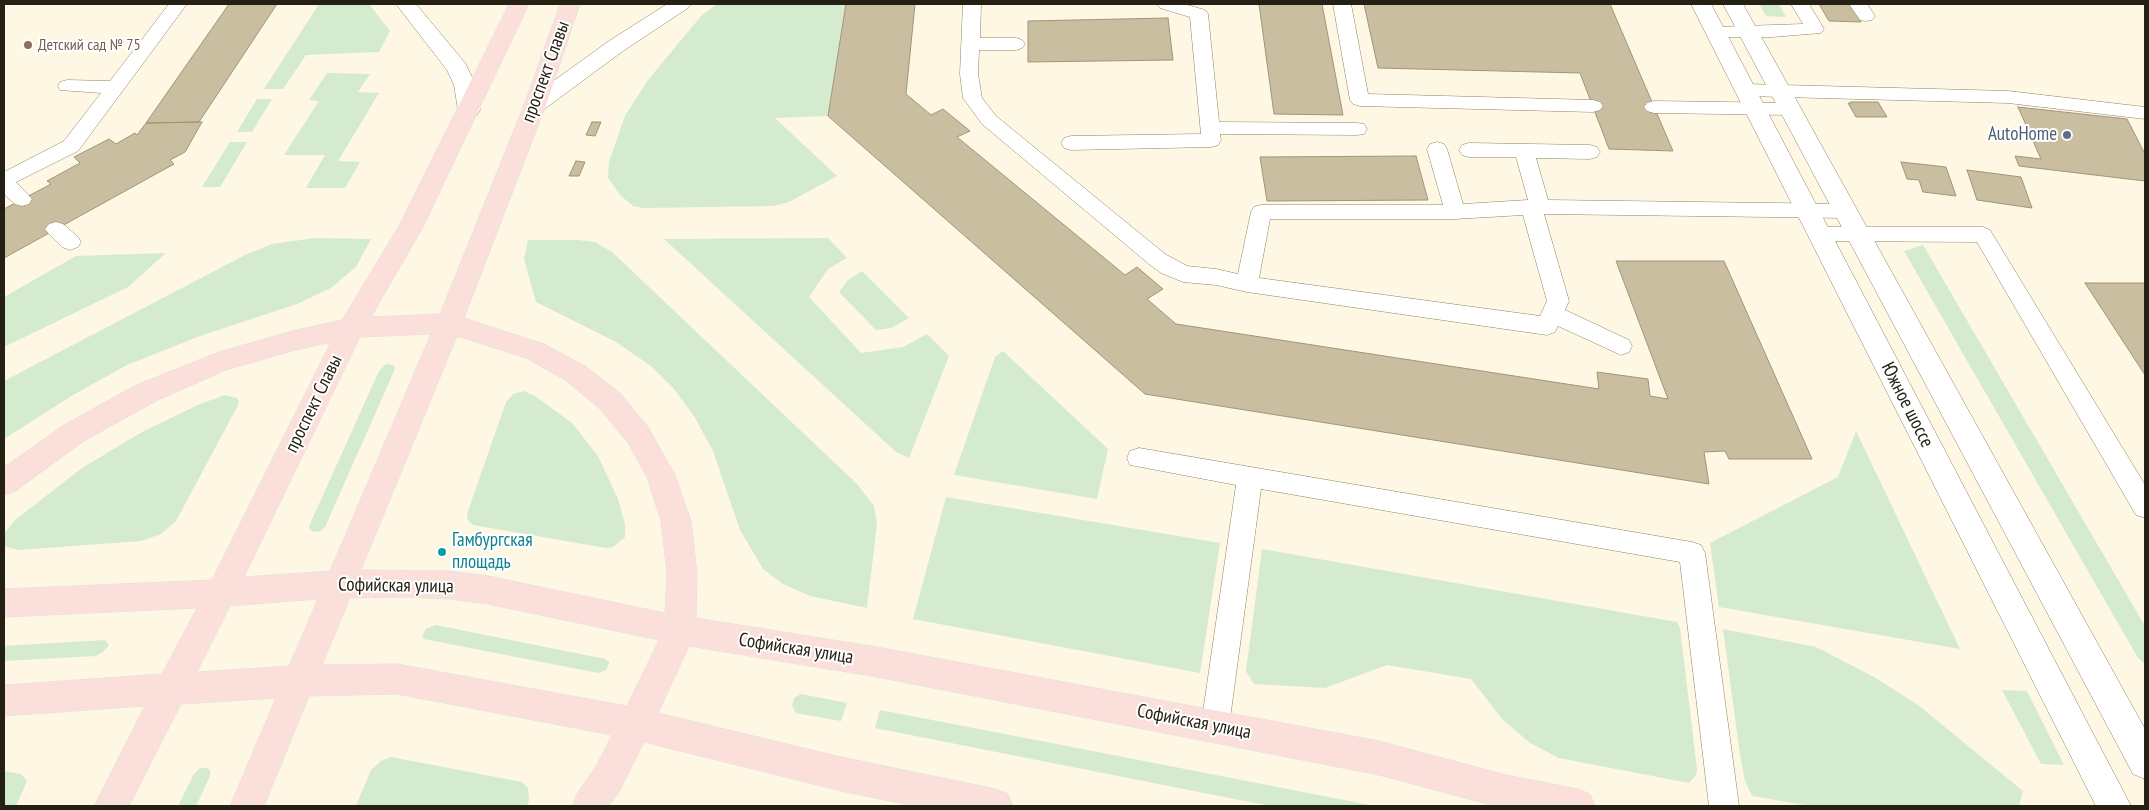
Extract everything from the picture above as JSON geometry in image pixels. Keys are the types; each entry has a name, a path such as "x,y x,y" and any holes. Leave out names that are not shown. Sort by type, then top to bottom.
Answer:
{"main road":[{"name":"проспект Славы","path":"111,806 222,593 351,328 411,227 519,4"},
{"name":"проспект Славы","path":"247,806 450,323 535,105 570,4"},
{"path":"4,483 74,433 146,393 219,362 292,341 351,328 450,323 535,351 575,373 610,401 638,435 661,475 676,521 682,573 680,630 636,724 607,780 589,806"},
{"name":"Софийская улица","path":"4,603 222,593 340,584 407,583 469,588 680,630 887,664 1379,758 1506,792 1578,806"},
{"path":"4,700 299,681 397,679 636,724 841,774 996,806"}],"street":[{"path":"406,4 457,68 466,85 469,110"},
{"path":"535,105 616,46 681,4"},
{"name":"Южное шоссе","path":"1701,4 2114,806"},
{"name":"Южное шоссе","path":"1733,4 2145,762"}],"lane":[{"path":"22,199 4,182 71,146 178,4"},
{"path":"972,4 968,74 973,98 989,120 1169,268 1183,274 1216,277 1247,284 1546,326 1558,301 1535,207 1524,151"},
{"path":"1071,143 1211,140 1199,14 1166,4"},
{"path":"1342,4 1360,100 1593,106"},
{"path":"1715,32 1815,29 1800,4"},
{"path":"970,44 1016,44"},
{"path":"67,86 116,87"},
{"path":"1654,107 1750,99 2008,97 2145,113"},
{"path":"1210,128 1357,129"},
{"path":"1437,149 1455,212"},
{"path":"1469,150 1590,152"},
{"path":"1247,284 1261,212 1455,212 1535,207 1807,211 1852,223 1983,234 2145,507"},
{"path":"1820,234 1852,223"},
{"path":"1552,314 1621,346"},
{"path":"1139,458 1692,553 1724,806"},
{"path":"1215,726 1250,477"}],"green space":[{"path":"319,4 369,4 390,31 379,52 306,55 283,89 264,89"},
{"path":"717,4 846,4 828,116 775,118 837,176 789,202 774,206 643,208 633,206 621,196 608,178 609,162 625,116 648,80 702,15"},
{"path":"1759,4 1779,4 1786,17 1766,16"},
{"path":"327,73 370,74 358,92 379,93 338,161 360,162 345,188 306,188 325,155 284,155 319,101 309,100"},
{"path":"257,99 272,99 252,132 237,132"},
{"path":"230,142 247,142 220,187 202,187"},
{"path":"315,238 371,239 356,267 331,288 297,304 200,336 127,365 73,395 4,439 4,381 245,255 272,244"},
{"path":"828,238 847,258 828,269 809,297 861,353 903,347 927,334 949,356 909,458 896,452 664,239"},
{"path":"528,240 595,242 612,252 857,484 874,506 877,524 867,608 810,596 783,584 763,569 740,530 713,451 694,416 674,389 651,366 616,342 536,302 524,259"},
{"path":"1923,245 2145,626 2145,664 2138,658 1904,251"},
{"path":"166,253 128,287 4,347 4,297 76,256"},
{"path":"862,271 909,318 891,328 876,330 839,292 848,280"},
{"path":"1003,351 1108,449 1097,499 954,475 995,357"},
{"path":"386,364 394,365 395,369 325,527 321,531 313,532 309,528 310,524 379,371"},
{"path":"524,391 535,396 572,423 598,456 618,499 625,524 625,537 613,547 606,548 473,525 468,520 467,514 506,402 513,394"},
{"path":"225,395 237,398 239,402 237,407 176,521 161,534 141,541 18,550 4,546 4,534 15,520 82,468 142,432 200,404"},
{"path":"1856,431 1960,649 1719,607 1710,543 1838,477"},
{"path":"946,497 1220,543 1200,673 913,619"},
{"path":"1262,549 1677,622 1680,628 1697,769 1696,775 1689,783 1559,758 1530,743 1503,720 1471,679 1387,665 1325,688 1254,684 1246,671"},
{"path":"436,625 605,659 609,664 606,670 598,673 424,639 422,637 426,629"},
{"path":"1723,629 1816,647 1874,677 1918,705 2023,791 2019,806 1810,806 1752,796 1745,781 1740,755"},
{"path":"105,640 109,645 96,656 4,661 4,646"},
{"path":"2002,690 2027,691 2064,765 2041,764"},
{"path":"801,694 847,703 841,721 796,713 792,706 794,698"},
{"path":"880,710 1375,806 1270,806 875,728"},
{"path":"391,757 522,782 528,788 529,800 527,806 356,806 371,770 381,761"},
{"path":"200,768 210,770 210,776 196,806 178,806 194,774"},
{"path":"4,771 21,774 27,781 16,806 4,806"}],"building":[{"path":"229,4 277,4 199,122 146,123"},
{"path":"846,4 915,4 906,94 931,115 943,109 970,131 957,137 1125,275 1137,267 1163,289 1147,299 1176,324 1599,389 1597,372 1648,379 1650,396 1668,399 1616,261 1724,261 1812,459 1729,459 1725,451 1704,452 1709,484 1145,394 828,116"},
{"path":"1259,4 1322,4 1343,115 1274,114"},
{"path":"1364,4 1610,4 1673,151 1609,149 1580,73 1378,68"},
{"path":"1819,4 1850,4 1861,22 1829,21"},
{"path":"1168,18 1173,60 1028,62 1028,21"},
{"path":"1878,102 1887,117 1856,117 1848,103"},
{"path":"2018,107 2127,119 2145,154 2145,181 2019,166 2015,156 2041,159"},
{"path":"202,122 185,152 170,160 174,164 4,258 4,209 51,184 47,181 80,163 74,157 109,139 116,144 135,133 137,135 146,123"},
{"path":"592,122 601,122 595,136 586,135"},
{"path":"1416,156 1428,200 1267,201 1260,157"},
{"path":"576,161 585,162 579,176 569,176"},
{"path":"1901,162 1946,167 1956,196 1923,192 1919,180 1907,179"},
{"path":"1967,170 2021,177 2032,208 1977,200"},
{"path":"2085,283 2145,283 2145,375"}],"place":[{"name":"Детский сад № 75","path":"28,45"},
{"name":"AutoHome","path":"2067,135"},
{"name":"Гамбургская площадь","path":"442,552"}]}
